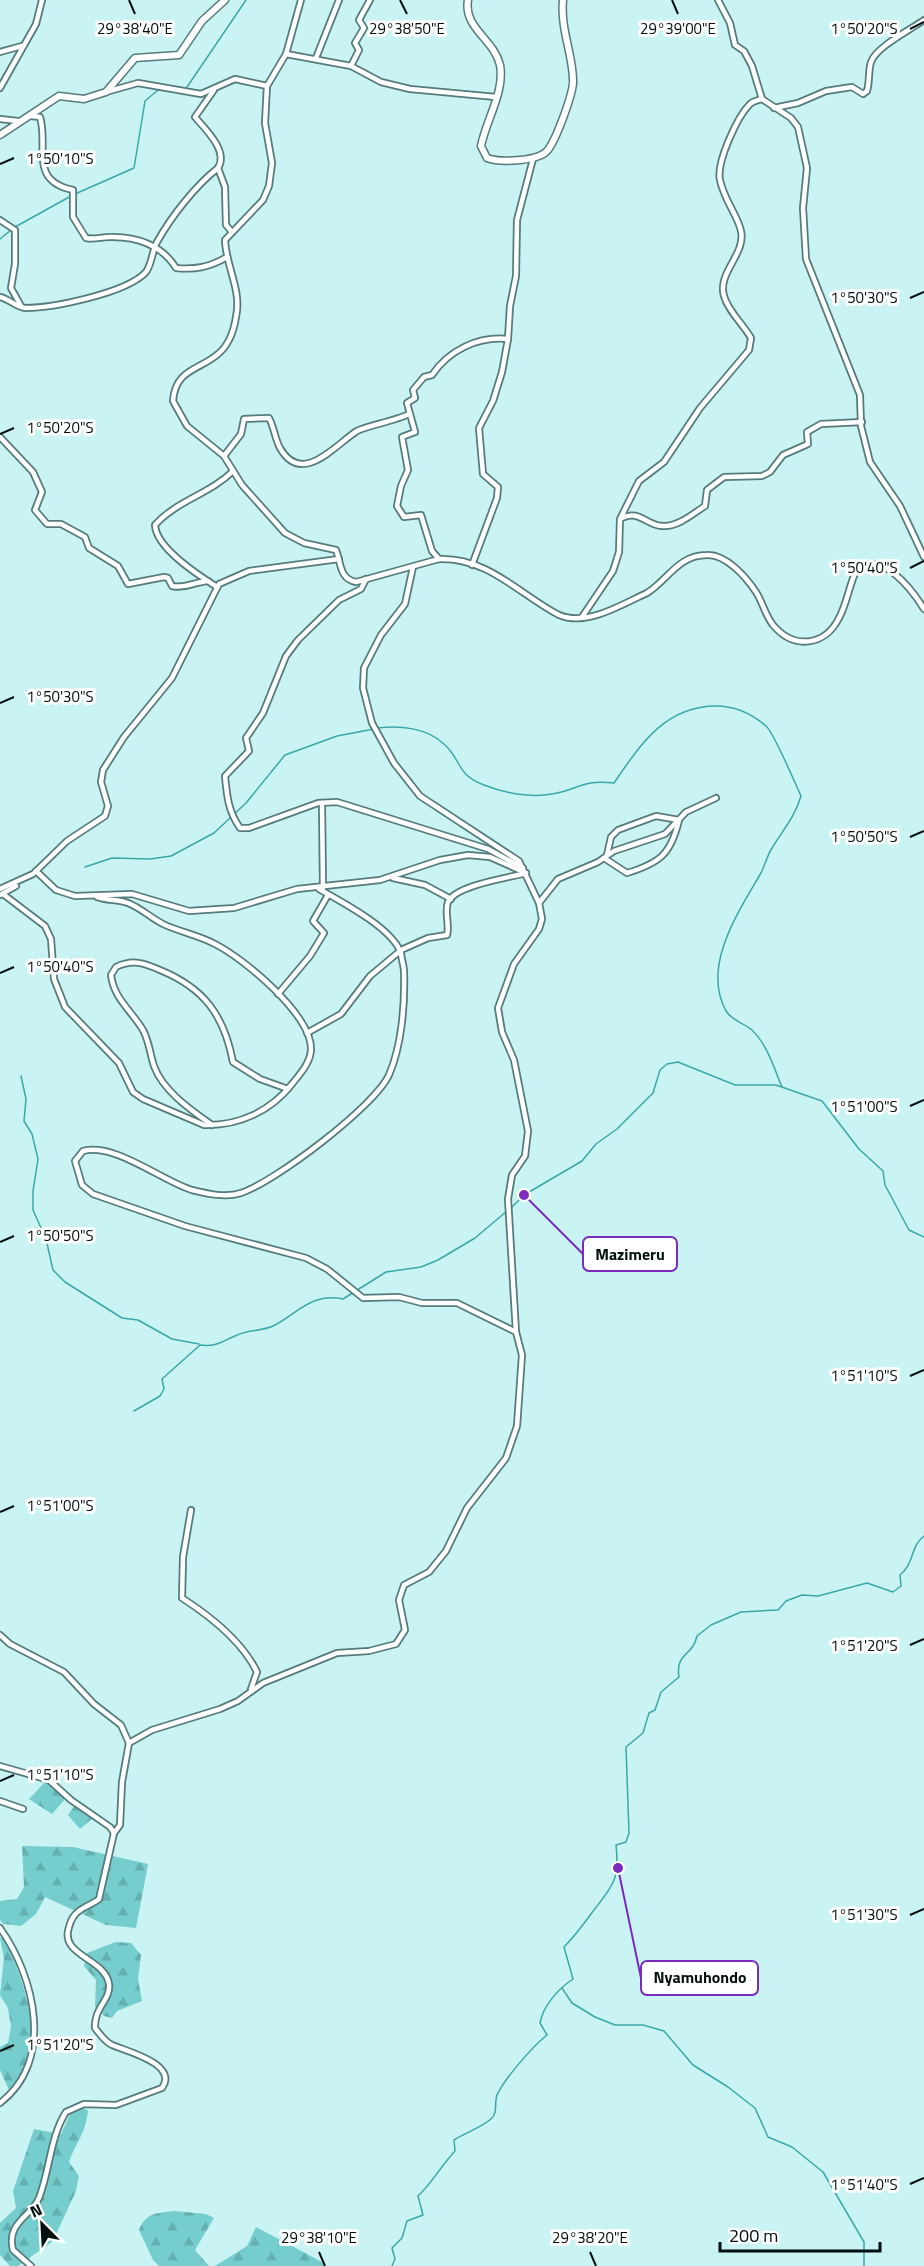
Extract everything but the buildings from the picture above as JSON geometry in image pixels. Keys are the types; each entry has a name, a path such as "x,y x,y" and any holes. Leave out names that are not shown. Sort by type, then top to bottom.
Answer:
{"main road":[{"path":"0,135 20,120 31,116 45,103 60,96 84,99 106,92 135,58 146,55 167,57 179,55 202,21 225,0"},
{"path":"468,0 468,13 472,23 489,41 497,56 501,73 482,143 483,153 492,160 533,159 549,148 566,112 573,85 573,69 564,38 562,0"}],"street":[{"path":"0,88 16,63 22,46 38,18 42,0"},
{"path":"301,0 286,54 267,86 265,123 272,175 263,200 225,240 227,257 238,292 238,307 232,332 220,352 192,368 183,376 173,401 187,426 224,456 242,485 285,533 304,543 335,549 346,578 356,582 440,559 472,565 503,577 559,615 582,617 597,615 656,587 677,564 707,555 728,562 740,573 755,591 772,624 797,642 810,643 829,633 847,602 856,571 867,564 876,564 895,574 924,609"},
{"path":"316,58 339,0"},
{"path":"351,66 359,50 355,43 364,28 359,20 370,0"},
{"path":"718,0 730,23 735,45 744,51 752,66 762,99 790,118 798,127 805,150 807,168 803,224 806,259 860,395 863,440 870,462 900,506 924,557"},
{"path":"774,108 798,103 826,91 852,87 863,94 867,91 870,80 869,68 875,54 924,20"},
{"path":"0,52 22,46"},
{"path":"286,54 351,66 381,82 396,86 496,97"},
{"path":"106,92 138,83 198,94 235,79 267,86"},
{"path":"0,297 21,306 72,302 117,290 146,271 155,246 187,198 221,163 210,132 195,115 216,88"},
{"path":"582,617 613,571 619,552 620,519 639,481 664,462 700,408 749,350 751,338 724,296 723,285 741,248 741,230 726,203 719,177 728,143 742,115 751,102 762,99"},
{"path":"31,116 40,117 45,173 57,185 73,190 73,218 86,238 93,240 111,237 149,242 171,260 176,268 198,269 227,257"},
{"path":"0,119 12,123 20,120"},
{"path":"472,565 497,498 498,487 483,474 479,428 493,401 508,339 510,306 516,276 518,220 533,159"},
{"path":"218,168 225,188 226,225 232,232"},
{"path":"0,220 15,230 15,264 11,288 21,306"},
{"path":"440,559 432,551 421,515 404,516 397,506 401,486 408,470 402,438 415,432 406,405 415,398 413,390 424,377 432,375 441,362 480,341 508,339"},
{"path":"224,456 241,434 244,419 269,418 280,448 294,461 306,464 327,456 358,430 378,426 409,414"},
{"path":"620,519 636,514 665,526 684,520 695,510 705,506 707,490 724,477 762,476 770,472 783,455 808,444 807,432 821,424 862,422"},
{"path":"0,438 33,472 42,492 35,510 47,524 61,524 85,537 89,548 118,566 128,584 164,577 168,578 172,586 180,588 194,582 208,581"},
{"path":"217,587 171,553 155,534 155,525 176,507 216,487 233,471"},
{"path":"36,872 56,890 78,897 97,897 127,902 170,928 212,942 254,969 278,994 307,1032 310,1055 288,1089 266,1110 239,1120 213,1125 204,1125 154,1105 133,1092 119,1063 65,1007 54,979 51,939 45,926 1,892 36,872 67,841 105,816 108,806 101,782 105,766 124,737 172,678 217,587 249,571 339,560"},
{"path":"129,1743 152,1730 220,1709 238,1701 263,1683 337,1653 384,1648 401,1639 405,1623 399,1600 404,1585 429,1572 446,1551 466,1508 498,1472 514,1438 519,1417 522,1355 516,1332 509,1190 513,1175 525,1156 528,1131 516,1066 501,1027 498,1008 517,958 539,929 542,915 524,870 508,852 420,796 394,763 372,723 363,688 364,668 381,635 405,604 413,567"},
{"path":"367,579 361,589 339,600 308,627 292,648 277,676 263,713 246,738 249,751 225,776 227,805 240,828 249,828 322,803 337,802 488,849 524,870"},
{"path":"539,903 557,879 605,856 665,834 687,812 716,798"},
{"path":"322,803 323,888"},
{"path":"605,856 611,837 618,830 656,816 680,820"},
{"path":"605,856 627,873 646,867 660,859 674,843 680,820"},
{"path":"97,897 132,894 178,909 195,910 240,907 280,893 390,877 440,860 472,855 496,858 524,870"},
{"path":"307,1032 341,1014 370,976 400,951 411,944 447,935 447,907 451,899 486,882 524,870"},
{"path":"390,877 425,885 451,899"},
{"path":"317,888 381,929 394,940 400,951 404,987 397,1044 388,1076 374,1094 333,1132 279,1174 241,1193 227,1196 190,1189 118,1155 88,1149 83,1151 75,1161 77,1174 82,1185 93,1194 115,1203 185,1226 306,1258 327,1269 363,1298 399,1297 422,1303 457,1303 516,1332"},
{"path":"278,994 303,966 324,934 313,921 328,895"},
{"path":"213,1125 193,1112 164,1083 155,1067 146,1035 114,992 111,976 116,967 141,962 189,984 218,1015 224,1027 233,1062 260,1079 288,1089"},
{"path":"191,1510 183,1557 182,1598 207,1615 253,1664 257,1676 250,1692"},
{"path":"0,1635 10,1644 64,1672 94,1704 121,1725 129,1743 122,1782 120,1825 114,1833 99,1899 72,1917 68,1930 69,1940 76,1952 100,1966 109,1984 108,1996 98,2008 95,2028 112,2045 128,2049 156,2064 165,2075 166,2081 162,2088 116,2105 84,2104 66,2112 58,2128 39,2197 22,2216 12,2234 13,2250 31,2266"},
{"path":"0,1766 50,1780 71,1800 110,1827 114,1833"},
{"path":"0,1801 23,1809"},
{"path":"0,1928 18,1959 33,2011 33,2052 29,2064 24,2077 0,2103"}],"green space":[{"path":"46,1781 66,1798 52,1814 29,1799"},
{"path":"75,1805 93,1818 80,1829 68,1815"},
{"path":"22,1846 73,1847 148,1864 136,1928 106,1925 45,1897 36,1914 21,1926 3,1924 0,1920 0,1901 17,1899 24,1887"},
{"path":"4,1936 26,1995 31,2034 28,2054 21,2072 9,2090 0,2070 0,2047 8,2043 11,2027 8,2008 0,1995 4,1958 0,1938"},
{"path":"116,1942 131,1943 141,1955 138,1979 142,2001 117,2011 112,2018 104,2016 95,2006 96,1980 84,1966 87,1953"},
{"path":"81,2108 88,2110 87,2118 69,2162 79,2176 76,2191 53,2241 18,2266 10,2266 0,2255 0,2223 16,2208 13,2191 34,2129 61,2134 70,2114"},
{"path":"175,2211 206,2214 214,2218 195,2250 209,2266 159,2266 153,2260 139,2230 149,2217 158,2213"},
{"path":"256,2227 324,2263 325,2266 215,2266 247,2246"}],"waterway":[{"path":"185,90 246,0"},
{"path":"75,194 134,168 145,101 158,90 172,91"},
{"path":"15,227 71,196"},
{"path":"0,239 11,230"},
{"path":"378,728 413,729 430,734 450,750 468,777 475,781 509,792 544,795 594,782 614,783 644,742 656,730 668,720 698,708 723,706 736,709 755,717 766,726 801,796 792,817 770,851 761,873 734,921 720,958 718,976 719,994 726,1011 731,1017 752,1030 762,1042 782,1087"},
{"path":"85,867 112,858 150,859 171,856 214,833 246,803 285,755 337,736 374,729"},
{"path":"511,1208 524,1195 582,1161 596,1144 617,1129 653,1093 660,1070 667,1064 678,1062 735,1085 776,1085 822,1101 859,1149 883,1171 885,1185 909,1230 924,1237"},
{"path":"21,1076 26,1099 24,1121 32,1134 38,1159 33,1191 33,1210 46,1239 53,1270 65,1282 122,1318 138,1320 172,1339 199,1344"},
{"path":"134,1411 160,1396 164,1389 162,1379 200,1345 214,1345 240,1334 270,1327 314,1301 343,1299 386,1272 421,1267 438,1260 475,1238 507,1211"},
{"path":"392,2266 395,2259 392,2248 402,2238 407,2221 423,2215 418,2196 455,2151 454,2140 491,2119 495,2113 497,2096 502,2086 520,2062 547,2035 540,2023 544,2010 557,1993 573,1979 564,1947 613,1883 617,1867 616,1845 626,1842 629,1833 626,1747 643,1733 649,1713 655,1710 661,1692 679,1677 680,1663 695,1643 697,1636 711,1625 741,1612 778,1610 786,1601 802,1595 818,1596 867,1583 893,1592 901,1586 900,1575 908,1565 916,1545 924,1536"},
{"path":"562,1988 572,2003 595,2017 615,2025 643,2025 664,2031 693,2065 728,2087 755,2108 768,2137 792,2147 823,2172 864,2242 864,2266"}],"place":[{"name":"Mazimeru","path":"524,1195"},
{"name":"Nyamuhondo","path":"618,1868"}]}
